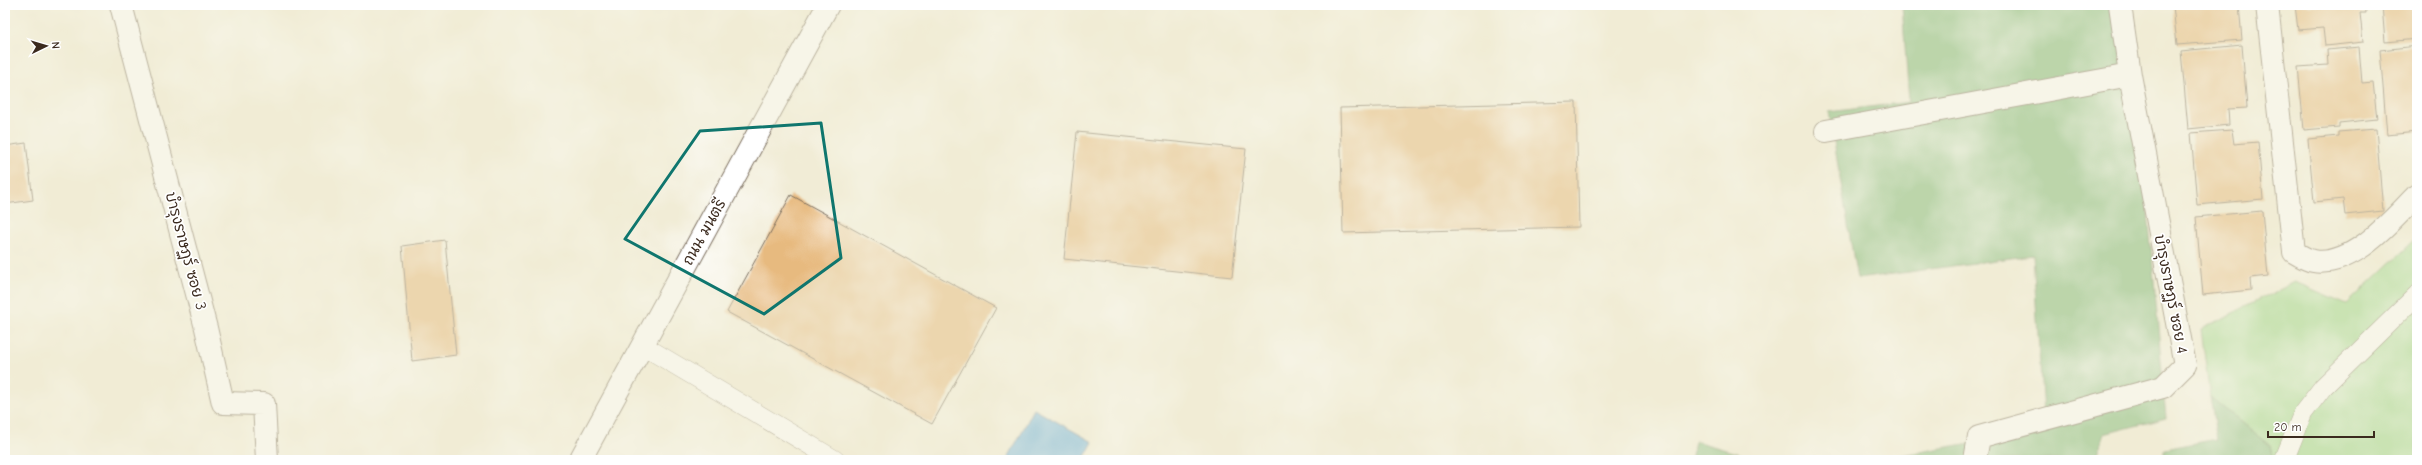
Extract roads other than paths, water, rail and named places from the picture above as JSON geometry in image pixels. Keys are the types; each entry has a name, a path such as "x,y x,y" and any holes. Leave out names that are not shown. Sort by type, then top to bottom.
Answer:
{"street":[{"name":"บำรุงราษฏร์ ซอย 3","path":"121,5 206,328 222,403 264,404 267,460"},
{"name":"ถนน มนตรี","path":"580,460 828,5"},
{"name":"บำรุงราษฏร์ ซอย 4","path":"1976,460 1979,437 2163,387 2185,365 2130,75 2120,5"},
{"path":"2267,5 2294,252 2313,261 2337,259 2367,244 2417,195"},
{"path":"1826,131 2130,75"}],"lane":[{"path":"2284,460 2303,413 2323,387 2417,294"},
{"path":"642,345 835,460"}],"water":[{"path":"1034,409 1093,442 1083,460 1007,460"}]}
